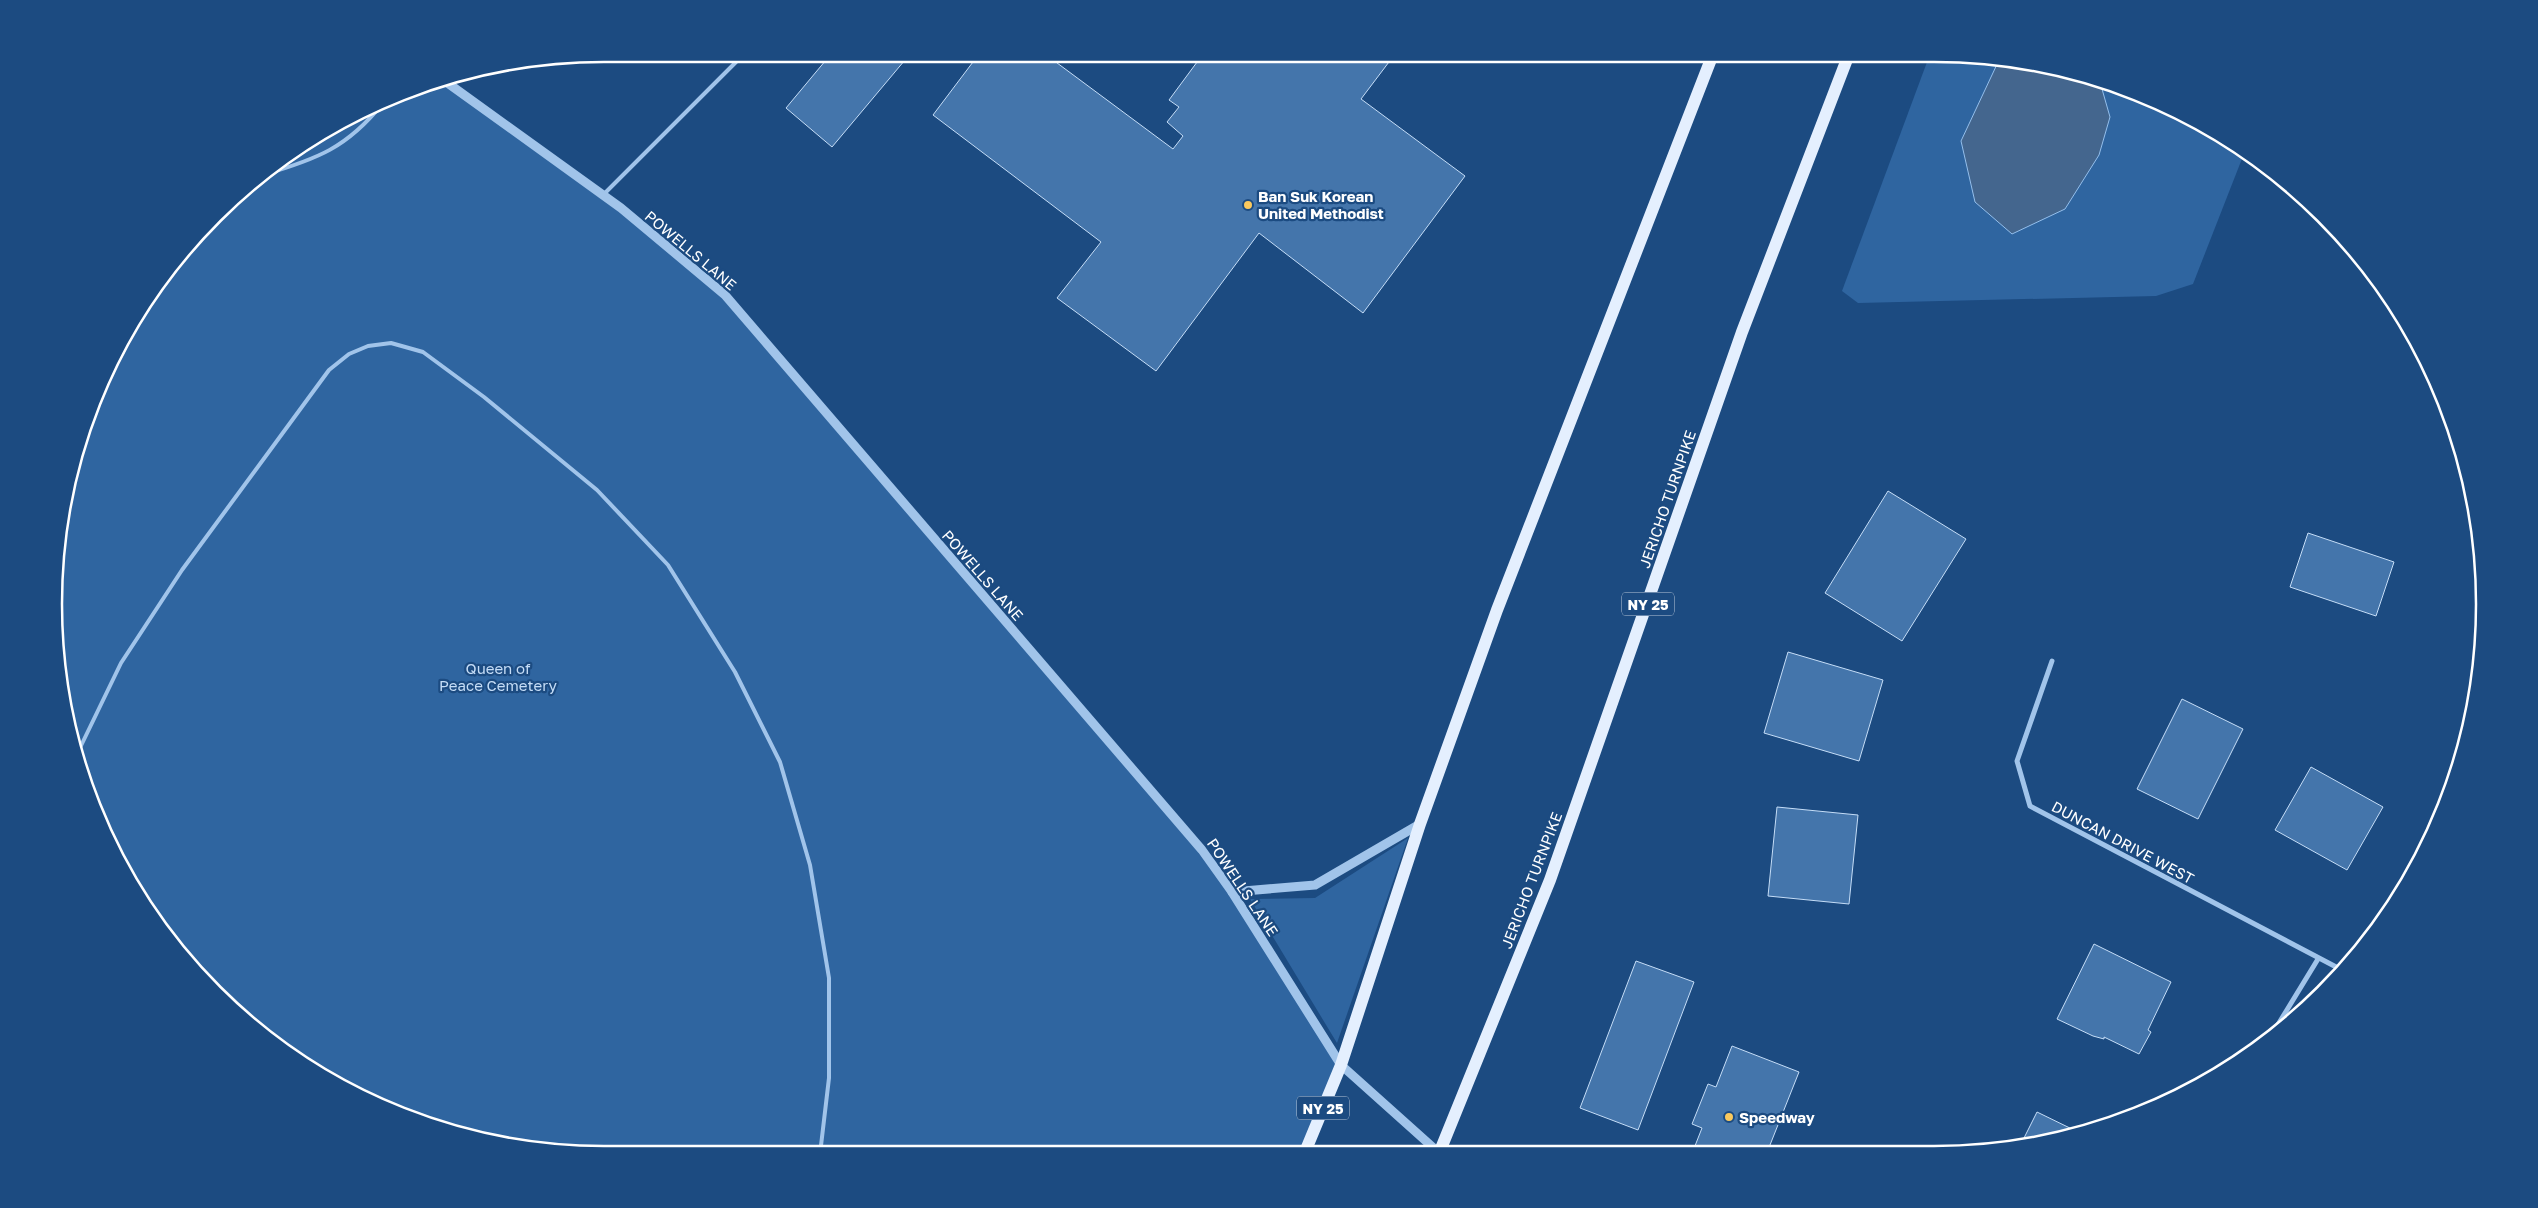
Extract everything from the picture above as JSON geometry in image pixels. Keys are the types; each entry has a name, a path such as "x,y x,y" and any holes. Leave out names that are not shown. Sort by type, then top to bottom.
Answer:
{"main road":[{"name":"NY 25","path":"1307,1146 1341,1065 1420,824 1497,610 1710,62"},
{"name":"JERICHO TURNPIKE","path":"1441,1146 1550,880 1742,332 1846,62"}],"street":[{"name":"POWELLS LANE","path":"450,85 602,196 724,294 1202,850 1232,892 1341,1065 1433,1146"},
{"name":"DUNCAN DRIVE WEST","path":"2052,661 2017,761 2030,806 2336,967"},
{"path":"1232,892 1315,885 1420,824"},
{"path":"2281,1019 2318,959"}],"lane":[{"path":"602,196 736,62"},
{"path":"280,170 332,150 366,125 375,114"},
{"path":"81,745 121,664 182,570 328,370 349,354 368,346 391,343 423,352 484,397 597,490 668,564 739,680 780,762 814,884 829,978 829,1078 821,1146"}],"green space":[{"path":"1927,62 2005,67 2040,73 2108,91 2173,118 2205,135 2242,159 2193,284 2156,296 1858,303 1842,291"},
{"name":"Queen of Peace Cemetery","path":"450,85 621,208 725,295 1202,850 1341,1065 1307,1146 604,1146 569,1144 533,1141 498,1135 430,1117 365,1090 333,1073 274,1034 247,1011 221,987 174,934 135,875 118,843 91,778 81,744 67,675 64,639 62,604 67,533 73,498 91,430 118,365 135,333 174,274 197,247 221,221 274,174 333,135 365,118 430,91"},
{"path":"1408,838 1337,1043 1250,899 1315,898"}],"shaded area":[{"path":"1996,66 2040,73 2102,89 2110,117 2099,155 2065,209 2012,234 1975,202 1961,141"}],"building":[{"path":"824,62 903,62 832,147 786,108"},
{"name":"Ban Suk Korean United Methodist","path":"973,62 1056,62 1173,149 1183,136 1167,122 1179,107 1169,100 1197,62 1389,62 1361,99 1465,176 1363,313 1259,233 1156,371 1057,298 1101,242 933,115"},
{"path":"1888,491 1966,539 1902,641 1825,593"},
{"path":"2308,533 2394,562 2376,616 2290,587"},
{"path":"1788,652 1883,680 1859,761 1764,733"},
{"path":"2182,699 2243,729 2198,819 2137,789"},
{"path":"2311,767 2383,807 2347,870 2275,830"},
{"path":"1777,807 1858,815 1849,904 1768,896"},
{"path":"2094,944 2171,982 2148,1030 2151,1032 2139,1054 2104,1037 2104,1039 2093,1036 2057,1019"},
{"path":"1636,961 1694,982 1638,1130 1580,1108"},
{"path":"1732,1046 1799,1072 1770,1146 1695,1146 1702,1128 1692,1124 1708,1084 1716,1087"},
{"path":"2037,1112 2070,1128 2040,1135 2024,1138"}],"place":[{"name":"Ban Suk Korean United Methodist","path":"1248,205"},
{"name":"Speedway","path":"1729,1117"}]}
